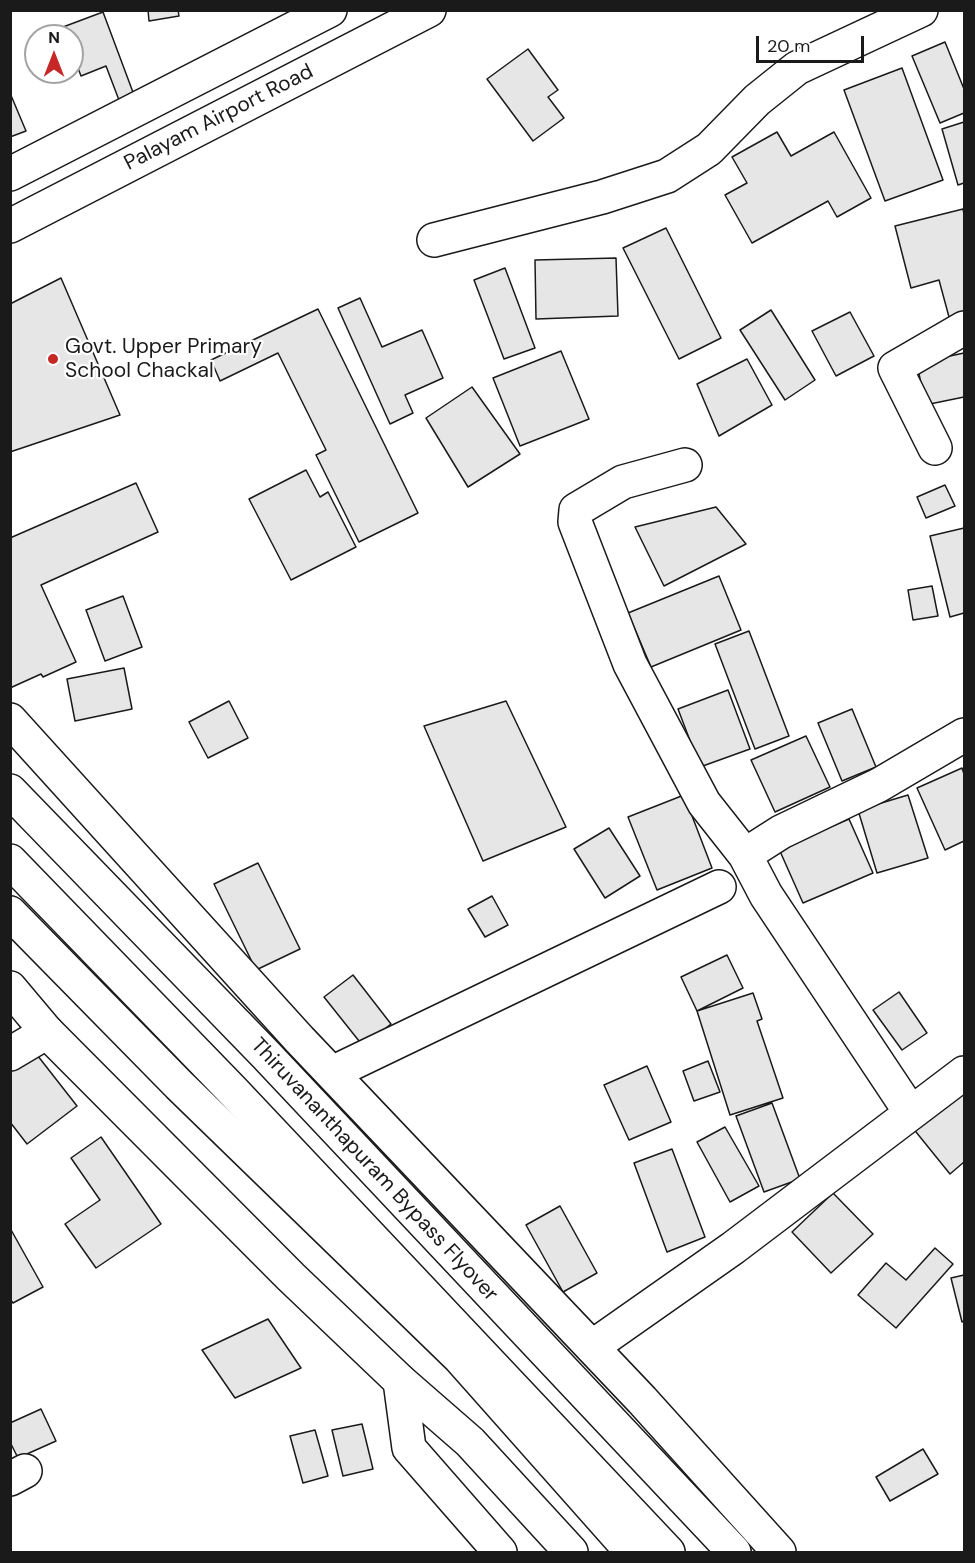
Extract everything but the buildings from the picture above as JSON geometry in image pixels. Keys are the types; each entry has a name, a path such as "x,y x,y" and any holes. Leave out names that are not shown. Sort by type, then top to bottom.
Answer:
{"main road":[{"path":"10,174 330,10"},
{"name":"Palayam Airport Road","path":"10,226 429,10"},
{"path":"434,240 603,196 667,176 709,149 757,100 797,68 921,10"},
{"path":"935,448 895,368 964,328"},
{"path":"685,465 623,482 576,510 575,522 630,664 704,803 745,855 773,905 911,1113"},
{"path":"10,720 300,1040 642,1400 779,1552"},
{"path":"745,855 781,832 879,785 964,735"},
{"name":"Thiruvananthapuram Bypass Flyover","path":"10,791 266,1055 734,1552"},
{"path":"10,861 233,1091 668,1552"},
{"path":"332,1073 719,887"},
{"path":"10,913 179,1085 460,1358 632,1552"},
{"path":"10,988 47,1032 291,1277 400,1381 470,1442 571,1552"},
{"path":"10,1054 47,1032"},
{"path":"592,1347 733,1248 964,1073"},
{"path":"400,1381 409,1448 500,1552"}],"place":[{"name":"Govt. Upper Primary School Chackal","path":"53,359"}]}
